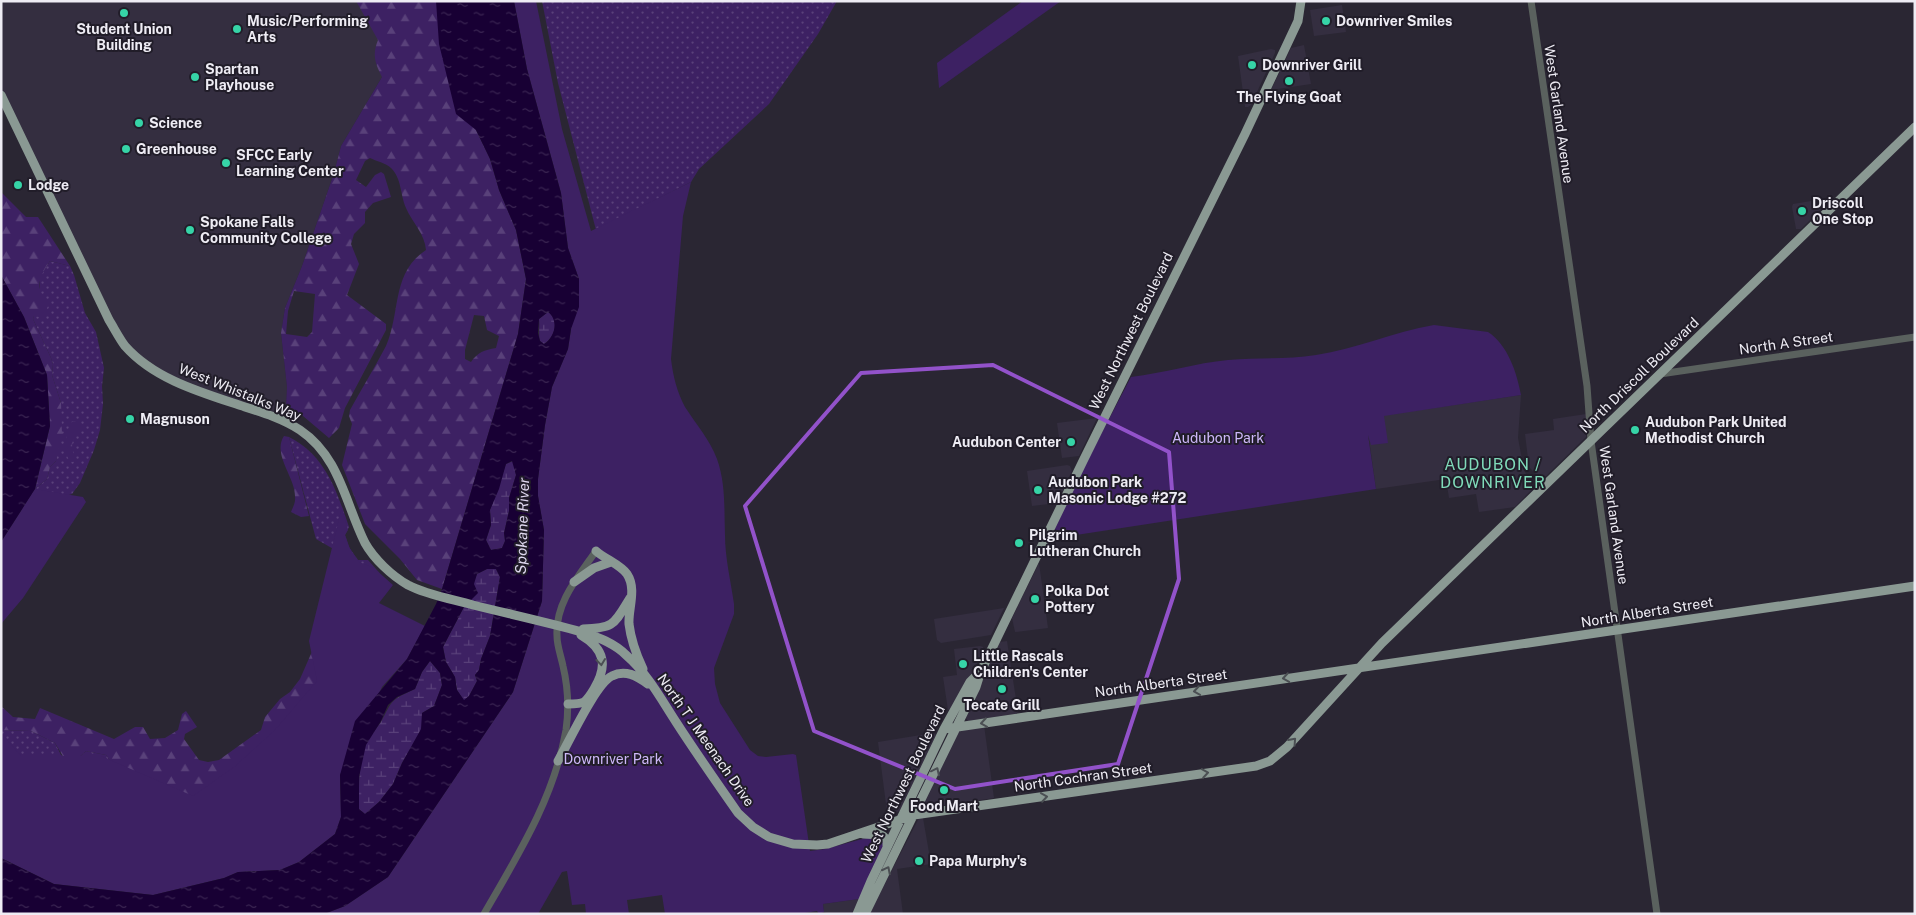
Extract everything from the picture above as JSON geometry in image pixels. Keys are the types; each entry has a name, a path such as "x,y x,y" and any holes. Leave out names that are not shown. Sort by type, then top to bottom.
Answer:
{"main road":[{"name":"West Northwest Boulevard","path":"865,914 957,727 976,687 981,671 1198,226 1245,134 1298,22 1301,1"},
{"name":"West Whistalks Way","path":"1,96 109,320 125,345 140,359 171,379 188,387 278,419 310,437 324,452 336,470 366,545 386,569 410,586 456,600 570,629"},
{"name":"North Driscoll Boulevard","path":"1256,766 1267,762 1281,753 1382,643 1915,127"},
{"path":"596,552 628,575 631,583 629,624 632,644 654,689"},
{"path":"574,582 594,568 611,562"},
{"name":"North Alberta Street","path":"944,729 1915,586"},
{"path":"570,629 599,629 609,626 617,620 631,596"},
{"path":"568,706 586,700 599,680 602,665 598,650 592,643 570,629"},
{"name":"North T J Meenach Drive","path":"570,629 600,638 618,648 640,669 738,813 753,827 781,841 805,846 828,844 914,815"},
{"name":"North Driscoll Boulevard","path":"1328,672 1361,660 1382,643"},
{"name":"North Alberta Street","path":"1341,688 1362,673 1382,664"},
{"name":"West Northwest Boulevard","path":"857,914 944,729 970,682 981,671"},
{"path":"558,761 604,682 616,674 626,673 635,676 654,689"},
{"path":"568,706 581,708 590,704"},
{"name":"North Cochran Street","path":"914,815 1256,766"},
{"path":"858,834 882,835 887,840 887,847"}],"street":[{"name":"West Garland Avenue","path":"1531,1 1588,386 1591,441 1657,914"},
{"name":"North A Street","path":"1660,374 1915,336"},
{"path":"484,914 537,820 548,796 564,741 568,706 567,686 557,636 557,625 563,603 574,582 596,552"}],"highlighted area":[{"path":"993,365 1169,452 1179,579 1118,764 955,789 814,731 745,506 861,373"}],"shaded area":[{"name":"Spokane Falls Community College","path":"1,1 368,1 378,15 382,77 341,146 334,173 302,266 285,308 281,333 287,387 286,413 281,418 171,379 125,345 1,95"},
{"path":"1342,5 1346,32 1314,36 1310,10"},
{"path":"1304,45 1311,84 1271,90 1291,48"},
{"path":"1271,49 1275,50 1275,53 1251,105 1245,107 1238,56"},
{"path":"1823,199 1826,201 1826,204 1801,229 1796,229 1793,204"},
{"path":"1521,395 1518,438 1524,470 1533,488 1515,507 1479,512 1476,494 1449,498 1446,479 1376,489 1366,418"},
{"path":"1586,414 1586,437 1546,476 1539,477 1529,467 1525,434 1554,430 1553,419"},
{"path":"1097,418 1079,456 1062,458 1057,423"},
{"path":"1070,466 1072,471 1057,503 1032,506 1027,471"},
{"path":"1039,563 1048,628 1015,632 1012,618"},
{"path":"1004,608 991,635 941,643 937,640 934,619"},
{"path":"1007,641 1018,712 968,721 965,717 1000,642"},
{"path":"980,646 984,650 954,709 948,710 943,677 957,675 954,649"},
{"path":"984,725 994,798 921,809 958,731"},
{"path":"933,733 936,735 900,811 889,814 887,812 878,742"},
{"path":"919,818 923,818 931,864 897,869 903,914 869,914"},
{"path":"859,899 852,914 829,914 824,912 823,904"}],"green space":[{"path":"356,1 442,1 476,130 490,159 499,190 516,230 526,279 518,334 442,589 417,580 400,559 365,524 342,465 352,424 349,416 350,410 386,346 391,333 402,282 407,270 415,259 426,250 421,233 404,203 395,172 386,165 370,158 365,161 356,180 366,187 375,175 381,172 384,174 391,197 373,203 365,212 365,223 354,234 351,244 359,264 347,295 386,324 386,330 345,408 339,428 329,438 303,416 286,406 287,387 281,333 285,308 302,266 334,173 341,146 382,77 375,59 378,40","holes":["294,291 315,294 312,332 307,337 286,334 288,311","474,315 484,316 487,330 499,336 496,348 482,352 471,362 465,359 465,350"]},
{"name":"Downriver Park","path":"514,1 536,1 562,129 591,231 691,182 683,216 671,359 682,401 711,445 722,478 725,544 734,614 714,668 715,684 720,703 750,750 758,756 796,755 810,851 825,849 877,835 885,842 859,899 823,904 824,912 819,914 817,911 799,914 665,914 662,895 627,900 629,914 586,914 585,904 572,905 567,871 562,872 538,914 324,914 345,906 388,877 513,692 542,601 544,530 538,496 538,479 552,387 568,349 579,279 568,248 561,193 527,69"},
{"path":"542,1 837,1 818,34 769,104 699,169 691,182 596,230 558,83"},
{"path":"1023,1 1061,1 939,88 937,63"},
{"path":"1,192 26,217 38,217 70,266 50,261 40,283 41,293 48,306 45,313 40,317 34,316 33,319 53,364 52,375 61,403 62,435 56,461 50,467 47,479 35,489 50,426 47,375 24,317 1,275"},
{"path":"50,261 70,266 85,313 96,332 104,368 103,404 100,430 94,450 80,483 72,494 22,509 35,489 47,479 50,467 56,461 61,403 52,375 53,364 51,358 33,319 40,294 40,276"},
{"path":"548,312 554,319 555,328 551,337 544,344 540,341 539,319"},
{"name":"Audubon Park","path":"1434,325 1488,332 1501,344 1506,352 1517,378 1521,395 1384,416 1388,443 1371,445 1368,435 1376,489 1050,539 1086,463 1131,377 1228,360 1316,355 1346,349"},
{"path":"74,421 79,423 80,430 72,443 76,458 73,462 67,456 65,447 70,423"},
{"path":"284,436 289,437 309,516 301,517 291,512 295,496 292,481 282,458 281,443"},
{"path":"289,437 312,454 328,475 340,500 349,527 345,535 350,549 358,560 368,560 384,578 316,539"},
{"path":"513,461 516,475 509,498 509,511 504,533 505,541 502,548 491,550 486,540 491,525 490,510 506,464"},
{"path":"35,489 83,497 86,502 23,598 1,624 1,542"},
{"path":"342,507 348,530 345,535 349,547 359,562 374,568 393,585 379,603 425,626 407,659 382,687 340,775 341,817 335,834 299,862 280,870 238,872 224,878 153,895 54,884 1,858 1,733 21,756 101,756 193,796 234,767 274,731 317,681 309,641"},
{"path":"487,569 496,569 500,577 490,636 479,670 475,675 477,681 464,701 457,690 455,677 446,662 443,647 464,607 477,574"},
{"path":"321,631 339,657 252,795 1,858 121,776 106,755 86,751 75,761 67,763 55,743 31,731 1,730 1,706 13,717 35,719 40,708 114,739 135,727 143,727 150,739 165,738 178,730 182,714 186,711 197,727 185,734 184,739 199,760 208,762 219,760 261,730 265,717 300,679"},
{"path":"430,661 440,673 442,685 434,706 422,713 422,729 402,763 393,784 379,802 365,814 359,809 359,793 360,768 366,744 394,701 415,689 422,672"},
{"path":"1,730 31,731 55,743 61,755 75,761 86,751 106,755 121,776 1,807"}],"water":[{"name":"Spokane River","path":"436,1 514,1 527,69 561,193 568,248 579,279 579,307 571,329 568,349 552,387 538,479 538,496 544,530 542,601 513,692 388,877 345,906 324,914 1,914 1,858 54,884 153,895 224,878 238,872 280,870 299,862 335,834 341,817 340,775 355,721 407,659 442,589 518,334 526,279 516,230 499,190 490,159 476,130 456,114 439,44","holes":["548,312 554,319 553,333 544,344 540,341 538,333 539,319","512,461 516,475 509,498 509,511 504,533 505,541 502,548 491,550 486,540 491,525 490,510 499,489 506,464","487,569 496,569 500,577 490,636 479,670 475,675 477,681 469,696 464,700 457,690 455,677 446,662 443,647 464,607 478,593 474,584 477,574","430,661 440,673 442,685 434,706 422,713 421,729 402,763 393,784 379,802 365,814 359,809 359,777 366,745 381,721 388,705 397,697 415,689 422,672"]},
{"path":"1,275 24,317 47,375 50,426 35,489 1,542"}],"place":[{"name":"Student Union Building","path":"124,13"},
{"name":"Downriver Smiles","path":"1326,21"},
{"name":"Music/Performing Arts","path":"237,29"},
{"name":"Downriver Grill","path":"1252,65"},
{"name":"Spartan Playhouse","path":"195,77"},
{"name":"The Flying Goat","path":"1289,81"},
{"name":"Science","path":"139,123"},
{"name":"Greenhouse","path":"126,149"},
{"name":"SFCC Early Learning Center","path":"226,163"},
{"name":"Lodge","path":"18,185"},
{"name":"Driscoll One Stop","path":"1802,211"},
{"name":"Spokane Falls Community College","path":"190,230"},
{"name":"Magnuson","path":"130,419"},
{"name":"Audubon Park United Methodist Church","path":"1635,430"},
{"name":"Audubon Center","path":"1071,442"},
{"name":"Audubon Park Masonic Lodge #272","path":"1038,490"},
{"name":"Pilgrim Lutheran Church","path":"1019,543"},
{"name":"Polka Dot Pottery","path":"1035,599"},
{"name":"Little Rascals Children's Center","path":"963,664"},
{"name":"Tecate Grill","path":"1002,689"},
{"name":"Food Mart","path":"944,790"},
{"name":"Papa Murphy's","path":"919,861"}],"district":[{"name":"AUDUBON / DOWNRIVER","path":"1493,473"}]}
